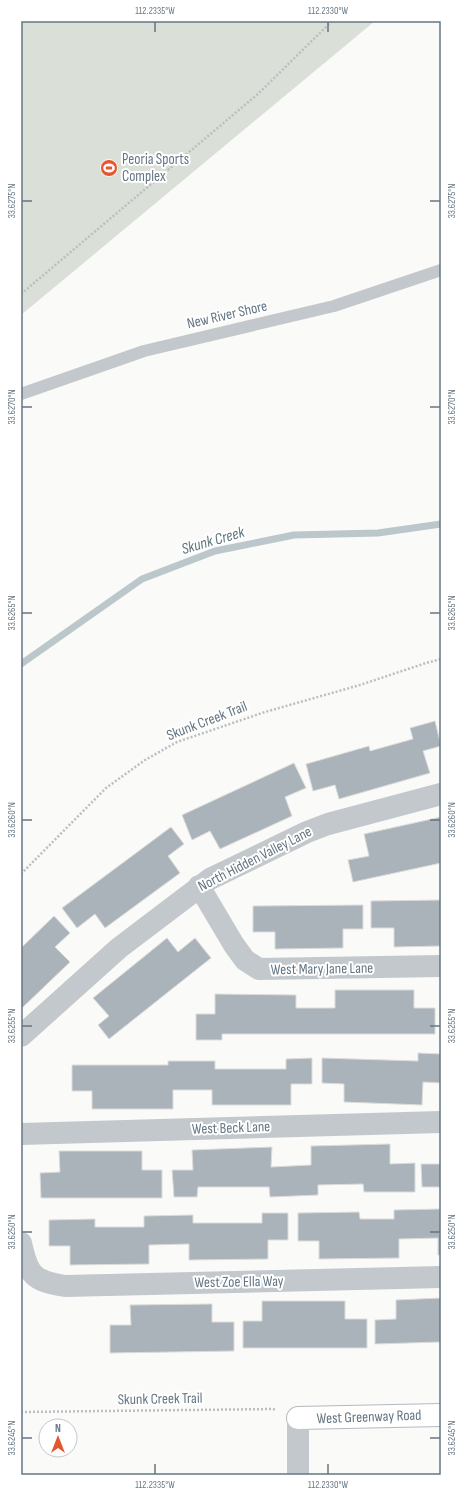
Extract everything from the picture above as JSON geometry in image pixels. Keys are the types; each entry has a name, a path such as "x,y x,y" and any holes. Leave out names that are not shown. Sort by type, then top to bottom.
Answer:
{"street":[{"name":"North Hidden Valley Lane","path":"21,1036 119,948 199,886 216,875 307,832 328,824 441,794"},
{"name":"West Mary Jane Lane","path":"199,886 244,960 259,969 441,966"},
{"name":"West Beck Lane","path":"21,1134 441,1122"},
{"name":"West Zoe Ella Way","path":"21,1243 24,1258 30,1270 38,1279 51,1284 65,1286 441,1277"},
{"name":"West Greenway Road","path":"298,1418 441,1415"},
{"path":"298,1418 298,1475"}],"lane":[{"name":"New River Shore","path":"21,394 144,351 334,306 441,270"}],"path":[{"path":"21,294 259,93 332,21"},
{"name":"Skunk Creek Trail","path":"21,874 106,788 146,760 177,742 264,712 360,685 441,659"},
{"name":"Skunk Creek Trail","path":"21,1412 274,1408 298,1418"}],"shaded area":[{"name":"Peoria Sports Complex","path":"21,21 375,21 21,315"}],"building":[{"path":"435,721 441,746 423,751 430,773 339,799 335,785 313,791 306,764 369,746 370,751 413,739 410,728"},
{"path":"294,763 306,788 285,797 292,816 220,849 210,831 192,840 182,815"},
{"path":"441,817 441,863 353,882 348,860 369,856 364,834"},
{"path":"171,827 184,844 168,856 180,873 105,928 95,914 77,928 62,908"},
{"path":"441,900 441,946 394,947 394,928 371,928 371,901"},
{"path":"363,905 363,929 343,929 343,948 275,949 275,932 253,932 253,906"},
{"path":"54,916 70,933 55,947 70,962 21,1009 21,948"},
{"path":"167,938 178,952 195,938 211,958 109,1039 98,1025 109,1016 93,998"},
{"path":"335,990 414,990 414,1008 435,1008 435,1034 222,1034 222,1040 196,1040 196,1014 215,1014 215,994 296,995 296,1008 335,1008"},
{"path":"418,1053 441,1054 441,1083 423,1082 422,1105 344,1102 344,1084 322,1083 322,1058 418,1061"},
{"path":"312,1058 312,1084 291,1084 291,1105 212,1105 212,1090 173,1090 173,1109 92,1109 92,1091 72,1091 72,1065 168,1065 168,1061 215,1061 215,1069 286,1069 286,1059"},
{"path":"390,1144 390,1164 415,1163 415,1192 364,1192 363,1184 318,1185 318,1195 270,1197 269,1187 198,1187 197,1197 174,1197 172,1170 193,1170 192,1150 272,1147 271,1167 311,1165 311,1146"},
{"path":"59,1151 142,1151 142,1170 162,1170 162,1198 41,1198 40,1173 60,1172"},
{"path":"421,1164 441,1164 441,1187 422,1187"},
{"path":"440,1209 441,1255 438,1255 438,1238 399,1239 399,1258 319,1259 319,1241 298,1241 298,1213 359,1212 360,1219 394,1219 394,1210"},
{"path":"262,1213 288,1213 288,1240 268,1240 268,1259 189,1260 189,1244 149,1245 149,1264 70,1265 70,1246 49,1246 49,1220 95,1219 95,1227 144,1227 144,1216 193,1215 193,1223 262,1223"},
{"path":"441,1298 441,1342 375,1344 375,1320 396,1319 396,1300"},
{"path":"262,1301 345,1301 345,1319 367,1319 367,1348 243,1348 243,1321 262,1321"},
{"path":"212,1304 212,1322 234,1322 234,1351 110,1353 110,1325 131,1325 130,1305"}],"waterway":[{"name":"Skunk Creek","path":"21,664 142,579 215,551 294,535 378,533 441,524"}],"place":[{"name":"Peoria Sports Complex","path":"109,168"}]}
